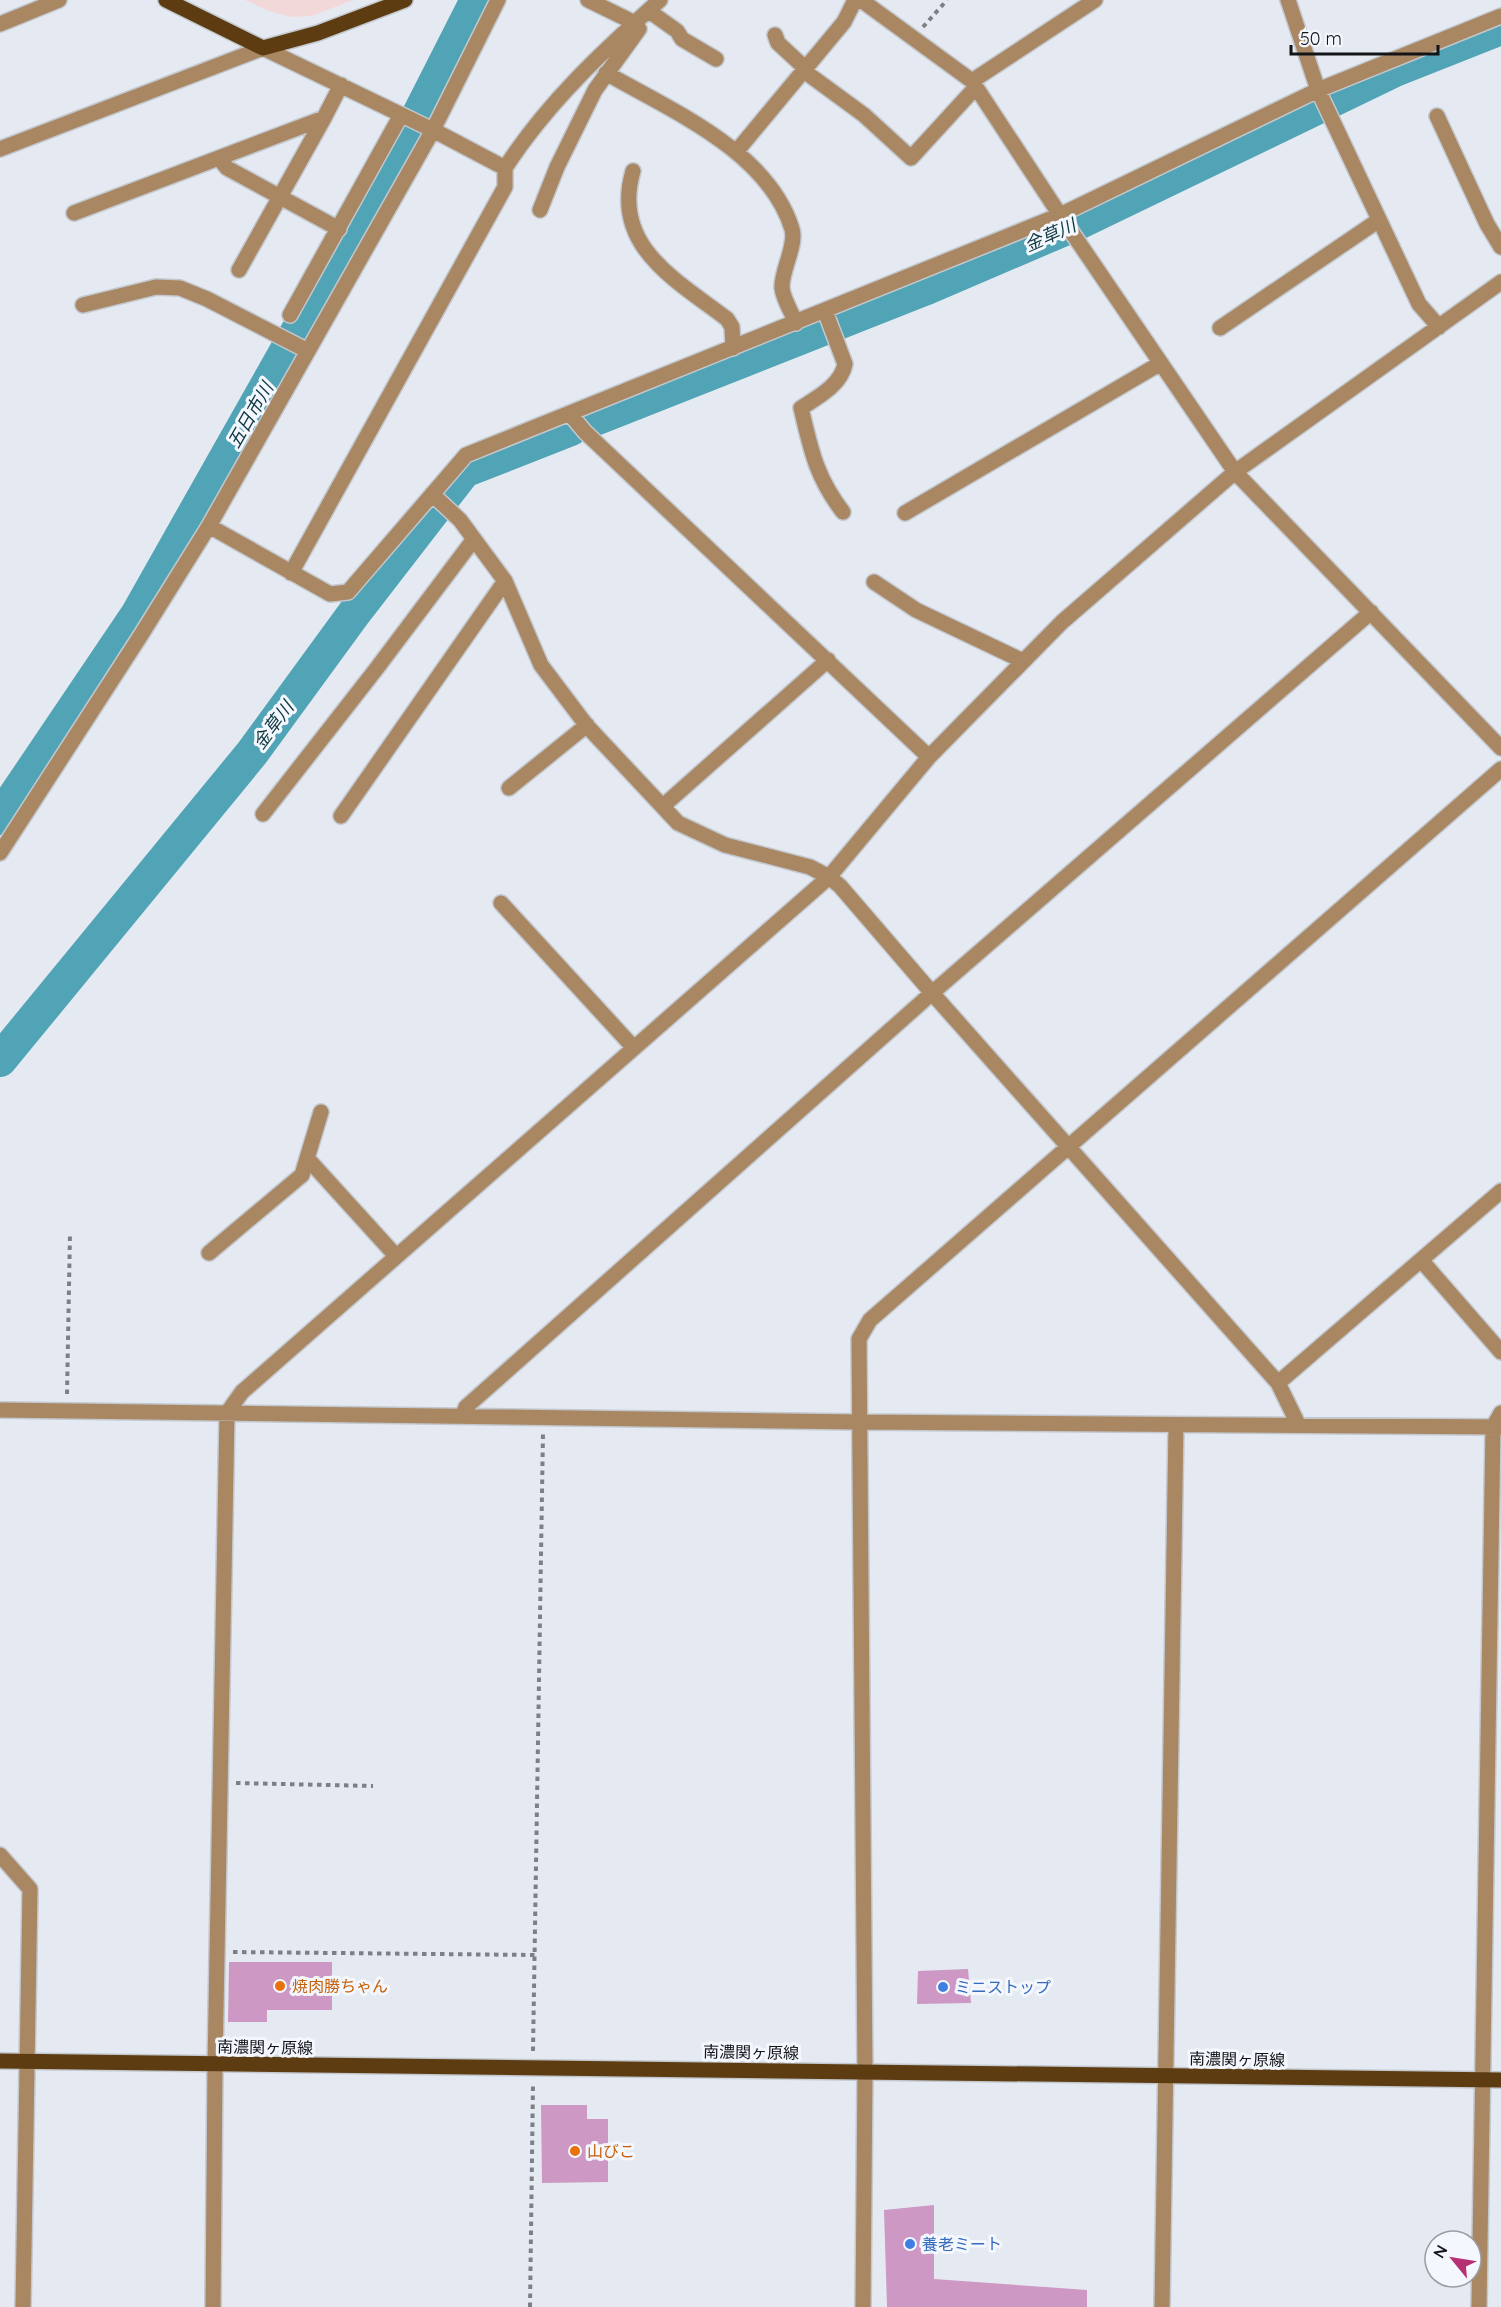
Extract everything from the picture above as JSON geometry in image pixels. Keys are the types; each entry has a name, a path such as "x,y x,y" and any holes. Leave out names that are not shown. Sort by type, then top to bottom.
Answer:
{"main road":[{"path":"166,0 263,48 318,33 405,0"},
{"name":"南濃関ヶ原線","path":"0,2061 1501,2080"}],"street":[{"path":"0,24 59,0"},
{"path":"0,853 209,526 432,130 498,0"},
{"path":"540,210 557,167 595,90 639,29 635,23 588,0"},
{"path":"291,573 504,187 505,168 520,144 598,56 660,0"},
{"path":"736,152 844,22 855,0"},
{"path":"861,0 974,84 1235,472 1501,748"},
{"path":"775,35 778,44 805,70 864,115 911,158 974,84 1095,0"},
{"path":"1288,0 1318,90 1419,304 1439,327"},
{"path":"649,11 677,31 682,39 716,59"},
{"path":"209,526 330,594 348,591 439,501 466,455 796,323 829,321 1060,215 1318,90 1501,16"},
{"path":"0,149 263,48 505,168"},
{"path":"606,73 702,128 736,152 753,167 782,202 794,232 782,288 796,323"},
{"path":"239,270 341,85"},
{"path":"290,315 401,115"},
{"path":"1437,116 1486,224 1501,248"},
{"path":"74,213 324,118"},
{"path":"219,158 227,168 339,229"},
{"path":"633,171 630,182 629,213 632,227 640,244 653,260 727,319 732,327 733,348"},
{"path":"1220,328 1380,220"},
{"path":"213,2307 227,1413 242,1392 829,877 929,757 1062,622 1235,472 1501,282"},
{"path":"83,305 156,287 180,288 207,298 308,351"},
{"path":"829,321 845,364 844,373 826,391 801,408 816,467 832,499 843,513"},
{"path":"905,513 1161,363"},
{"path":"570,414 585,432 929,757"},
{"path":"439,501 460,520 505,581 541,665 586,725 678,823 724,845 810,867 840,886 1278,1383 1298,1424"},
{"path":"263,814 377,668 474,538"},
{"path":"341,816 505,581"},
{"path":"874,582 916,610 1023,661"},
{"path":"463,1415 466,1407 932,993 1371,612"},
{"path":"663,806 828,660"},
{"path":"509,788 586,725"},
{"path":"863,2307 865,2071 859,1340 870,1320 1501,769"},
{"path":"501,903 634,1048"},
{"path":"209,1253 302,1175 321,1112"},
{"path":"307,1158 396,1256"},
{"path":"1278,1383 1501,1191"},
{"path":"1421,1260 1501,1352"},
{"path":"0,1410 463,1415 543,1419 1497,1427"},
{"path":"1479,2307 1481,2080 1497,1427 1501,1413"},
{"path":"1162,2307 1176,1425"},
{"path":"0,1855 30,1889 23,2307"}],"path":[{"path":"912,39 947,0"},
{"path":"67,1411 70,1233"},
{"path":"530,2307 543,1419"},
{"path":"220,1783 373,1786"},
{"path":"217,1952 535,1955"}],"shaded area":[{"path":"245,0 353,0 312,16 291,17 269,11"}],"building":[{"name":"焼肉勝ちゃん","path":"229,1962 332,1962 332,2010 267,2010 267,2022 228,2022"},
{"name":"ミニストップ","path":"968,1969 971,2003 917,2004 918,1971"},
{"name":"山びこ","path":"541,2105 587,2105 587,2119 608,2119 608,2182 542,2183"},
{"name":"養老ミート","path":"934,2205 934,2279 1087,2290 1087,2307 887,2307 884,2210"}],"waterway":[{"name":"五日市川","path":"0,818 137,615 410,132 477,0"},
{"name":"金草川","path":"590,421 924,289 1076,224 1395,70 1501,28"},
{"name":"金草川","path":"0,1060 252,753 355,612 464,471 571,429"}],"place":[{"name":"焼肉勝ちゃん","path":"280,1986"},
{"name":"ミニストップ","path":"943,1987"},
{"name":"山びこ","path":"575,2151"},
{"name":"養老ミート","path":"910,2244"}]}
